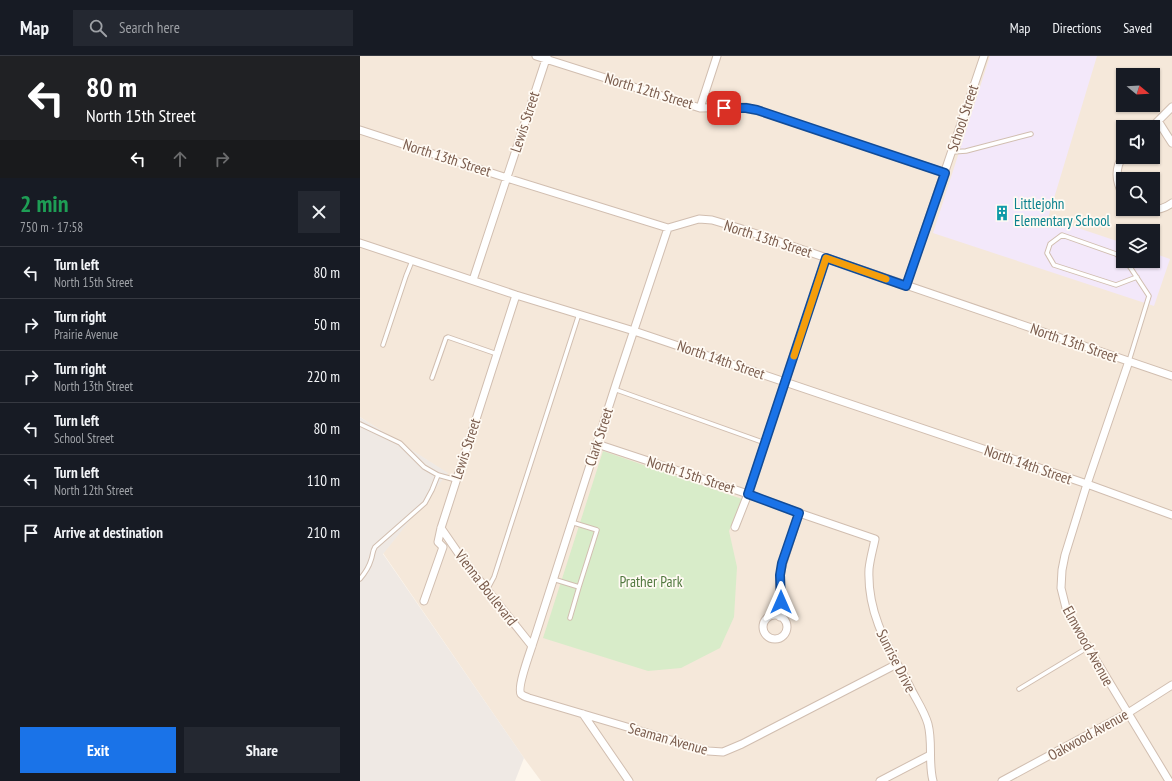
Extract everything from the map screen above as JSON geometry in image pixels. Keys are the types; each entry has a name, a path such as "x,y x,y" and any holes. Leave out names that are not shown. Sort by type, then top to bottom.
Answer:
{"street":[{"name":"North 12th Street","path":"536,56 700,108 737,107 757,110 945,173"},
{"path":"700,108 717,56"},
{"name":"School Street","path":"906,286 984,56"},
{"name":"Lewis Street","path":"473,280 546,58"},
{"path":"1159,120 1172,107"},
{"path":"1160,124 1172,143"},
{"name":"North 13th Street","path":"360,130 668,228 699,219 712,220 739,228 1172,376"},
{"path":"1160,209 1172,203"},
{"name":"Clark Street","path":"532,646 614,389 668,228"},
{"name":"North 14th Street","path":"360,243 516,295 634,331 1087,484 1172,515"},
{"path":"735,527 748,494 786,382 826,258"},
{"name":"Lewis Street","path":"424,601 443,547 438,542 441,528 516,295"},
{"name":"Elmwood Avenue","path":"1129,361 1087,484 1065,555 1061,588 1066,612 1169,781"},
{"name":"North 15th Street","path":"597,444 748,494 875,539"},
{"path":"780,617 780,575 782,563 799,513"},
{"name":"Vienna Boulevard","path":"441,528 461,557 532,646"},
{"name":"Sunrise Drive","path":"875,539 869,568 870,597 874,615 878,626 928,724 931,740 931,769 934,781"},
{"name":"Seaman Avenue","path":"532,646 520,684 520,692 522,695 708,751 723,752 742,744 897,664"},
{"name":"Oakwood Avenue","path":"1002,781 1128,714 1172,686"},
{"path":"583,714 629,781"},
{"path":"880,781 930,755"}],"lane":[{"path":"952,152 966,151 1031,134"},
{"path":"1116,254 1062,235 1050,244 1047,253 1054,266 1116,285 1137,277"},
{"path":"383,345 406,276 413,260"},
{"path":"1129,361 1148,296 1131,268"},
{"path":"487,590 494,577 579,314"},
{"path":"432,378 446,338 448,337 497,354"},
{"path":"614,389 765,443"},
{"path":"360,424 400,443 424,467 438,475 456,480"},
{"path":"360,579 366,572 371,560 372,552 425,503 438,475"},
{"path":"570,618 597,530 572,522"},
{"path":"553,579 579,587"},
{"path":"1019,689 1087,648"}],"shaded area":[{"path":"360,56 1172,56 1172,781 541,781 383,553 447,473 360,417"},
{"path":"990,56 1097,56 1048,218 1116,241 1116,268 1160,268 1160,255 1170,259 1154,306 933,233"},
{"path":"360,417 448,473 383,554 524,758 515,781 360,781"}],"green space":[{"name":"Prather Park","path":"603,451 742,499 729,531 737,567 734,617 720,648 681,668 648,671 543,638"}],"slow traffic":[{"path":"794,356 826,258 886,279"}],"place":[{"name":"Littlejohn Elementary School","path":"1002,213"}],"route":[{"path":"724,108 737,107 757,110 945,173 906,286 826,258 748,494 799,513 782,563 780,575 781,602"}]}
